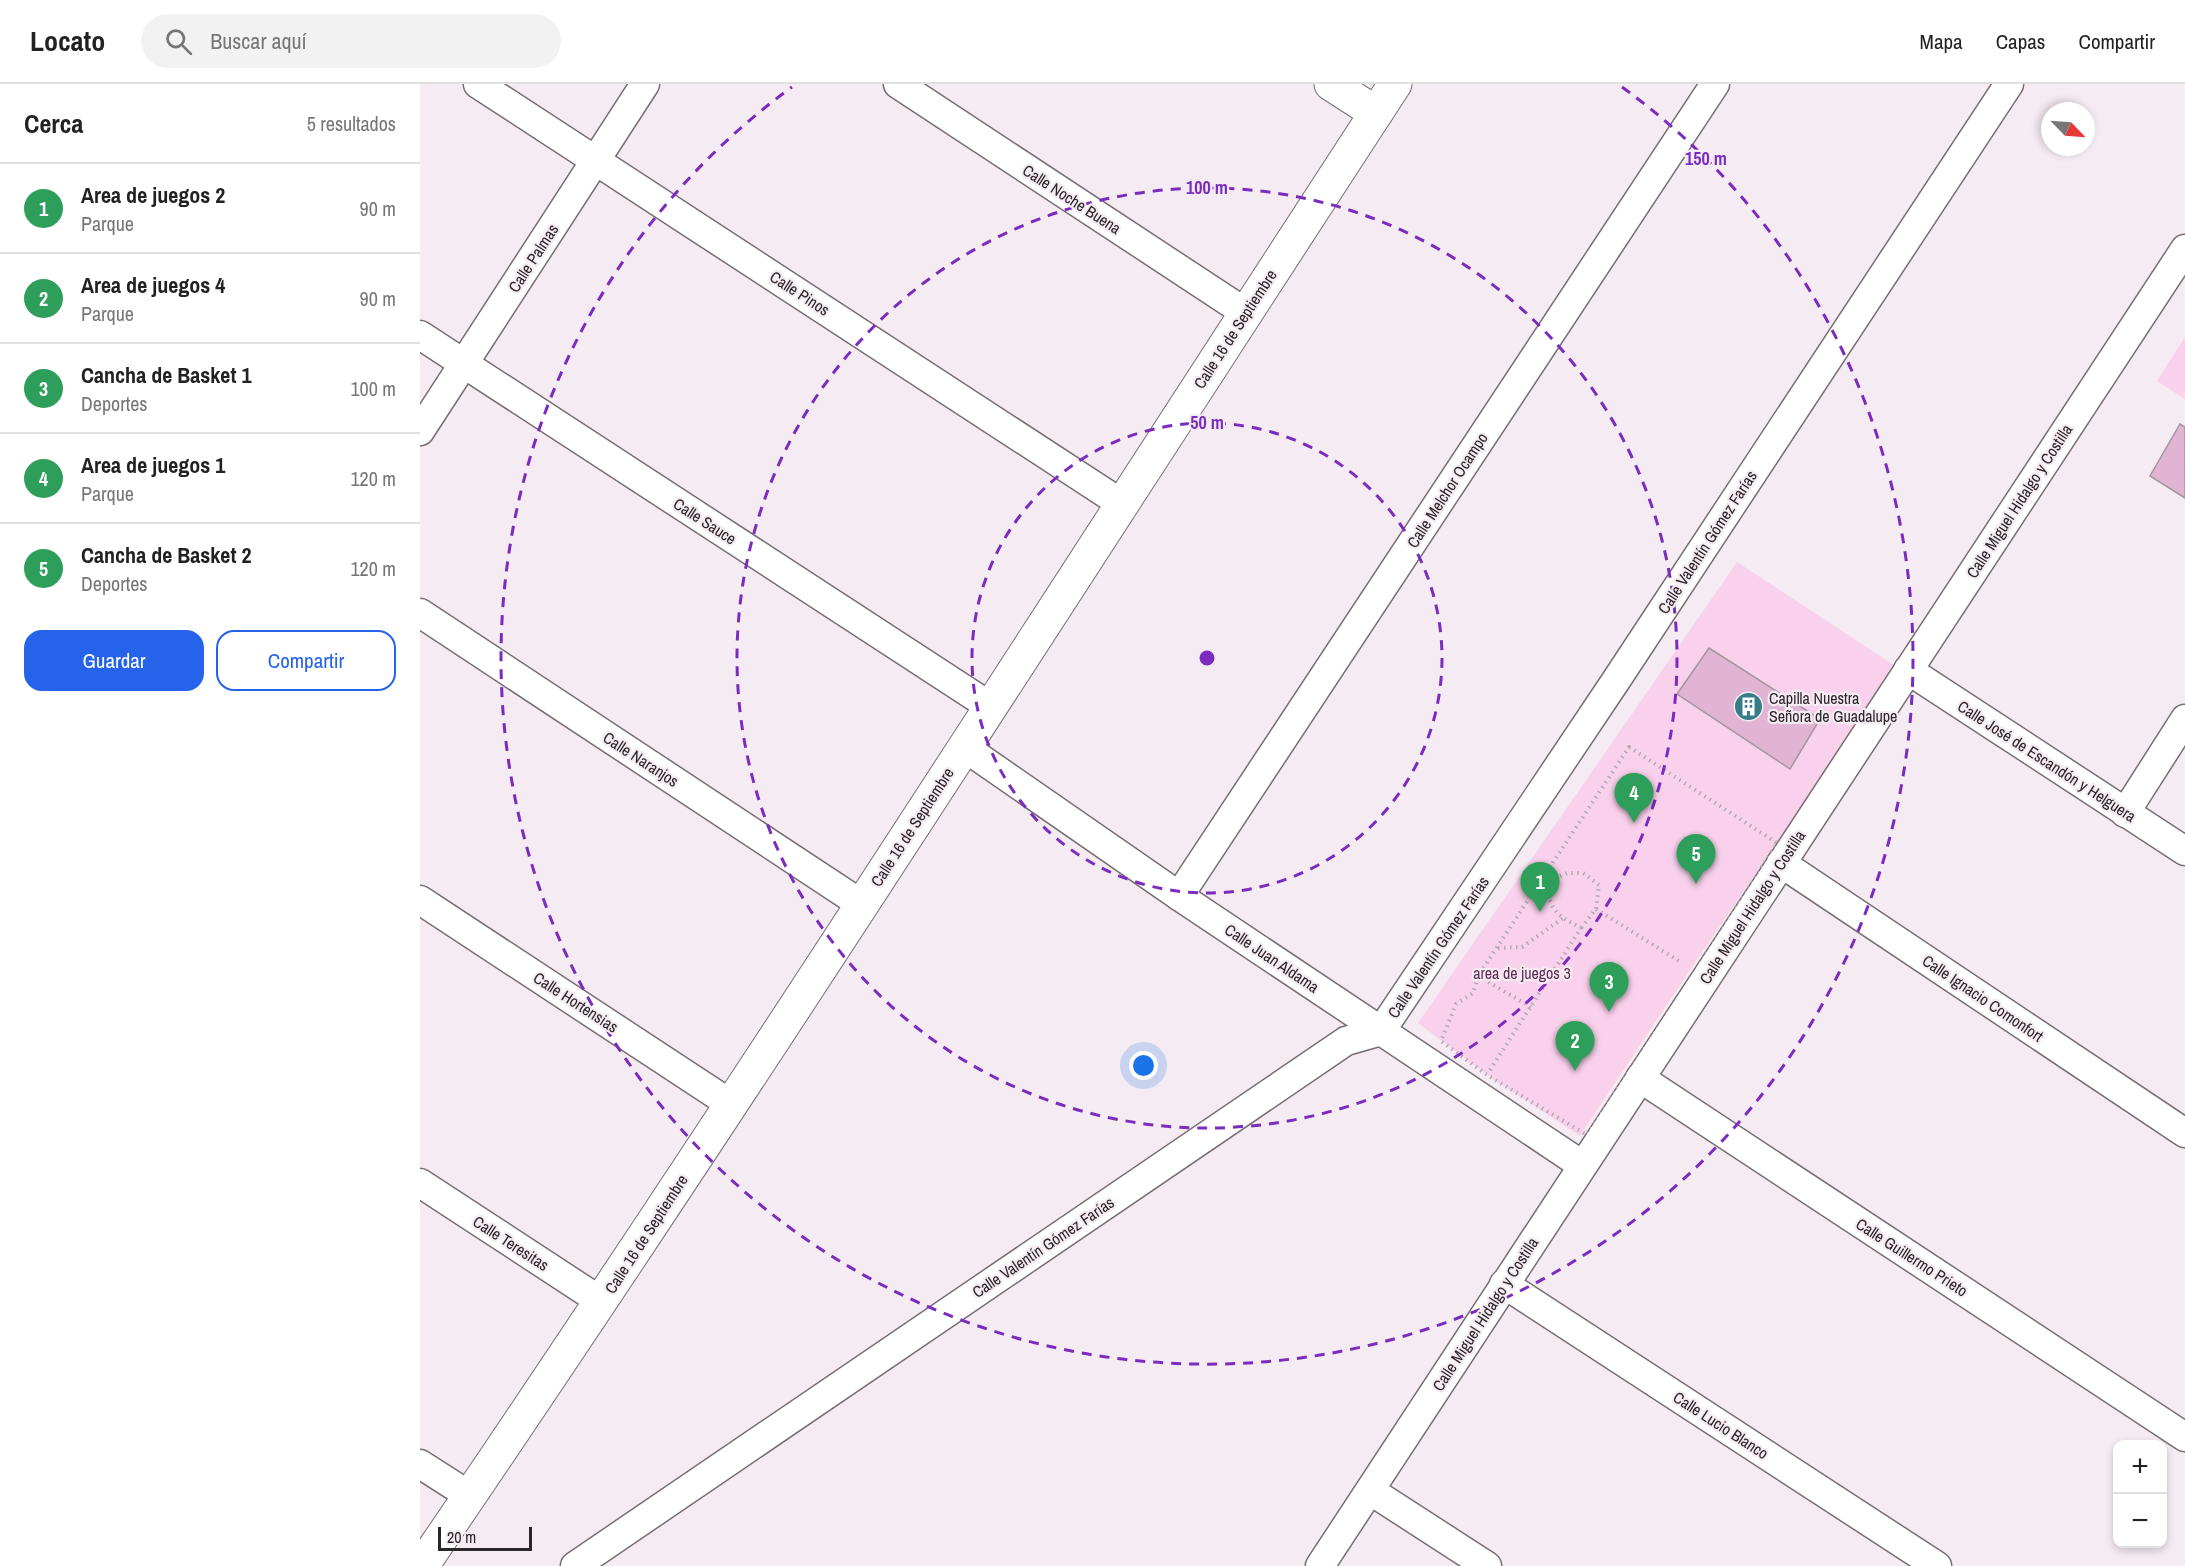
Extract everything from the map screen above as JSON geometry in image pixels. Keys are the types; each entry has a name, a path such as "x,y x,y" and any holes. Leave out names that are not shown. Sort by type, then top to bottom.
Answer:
{"street":[{"name":"Calle Pinos","path":"478,84 1122,504"},
{"name":"Calle Palmas","path":"420,431 645,84"},
{"name":"Calle Noche Buena","path":"898,84 1246,313"},
{"path":"1331,84 1376,113"},
{"name":"Calle 16 de Septiembre","path":"422,1566 602,1302 732,1105 1395,84"},
{"name":"Calle Melchor Ocampo","path":"1179,896 1714,84"},
{"name":"Calle Valentín Gómez Farías","path":"575,1566 1346,1041 1381,1031 1622,672 2009,84"},
{"name":"Calle Miguel Hidalgo y Costilla","path":"1320,1566 2185,249"},
{"name":"Calle Sauce","path":"420,335 991,707"},
{"name":"Calle Naranjos","path":"420,613 861,904"},
{"name":"Calle José de Escandón y Helguera","path":"1908,670 2185,851"},
{"path":"2125,813 2185,719"},
{"name":"Calle Juan Aldama","path":"964,747 1179,896 1582,1165"},
{"name":"Calle Ignacio Comonfort","path":"1781,863 2185,1133"},
{"name":"Calle Hortensias","path":"420,900 732,1105"},
{"name":"Calle Guillermo Prieto","path":"1640,1078 2185,1437"},
{"name":"Calle Teresitas","path":"420,1183 602,1302"},
{"name":"Calle Lucio Blanco","path":"1504,1284 1937,1566"},
{"path":"420,1464 470,1496"},
{"path":"1371,1491 1487,1566"}],"path":[{"path":"1629,747 1777,843 1691,979 1587,1135 1487,1075 1442,1041 1456,1005 1473,993 1478,976 1629,747"},
{"path":"1487,1075 1581,928 1596,909 1599,885 1583,873 1567,873 1545,884 1550,906 1563,918 1581,928"},
{"path":"1596,909 1685,966"},
{"path":"1497,948 1522,947 1563,918"},
{"path":"1478,976 1531,1007"}],"green space":[{"path":"2185,337 2185,399 2157,381"},
{"name":"area de juegos 3","path":"1737,562 1897,667 1696,961 1580,1136 1487,1075 1418,1023"}],"building":[{"path":"2180,424 2185,427 2185,498 2150,476"},
{"name":"Capilla Nuestra Señora de Guadalupe","path":"1709,648 1820,719 1790,769 1677,694"}],"place":[{"name":"Capilla Nuestra Señora de Guadalupe","path":"1748,707"},
{"name":"Area de juegos 1","path":"1634,823"},
{"name":"Cancha de Basket 2","path":"1696,884"},
{"name":"Area de juegos 2","path":"1540,912"},
{"name":"Cancha de Basket 1","path":"1609,1012"},
{"name":"Area de juegos 4","path":"1575,1071"}]}
